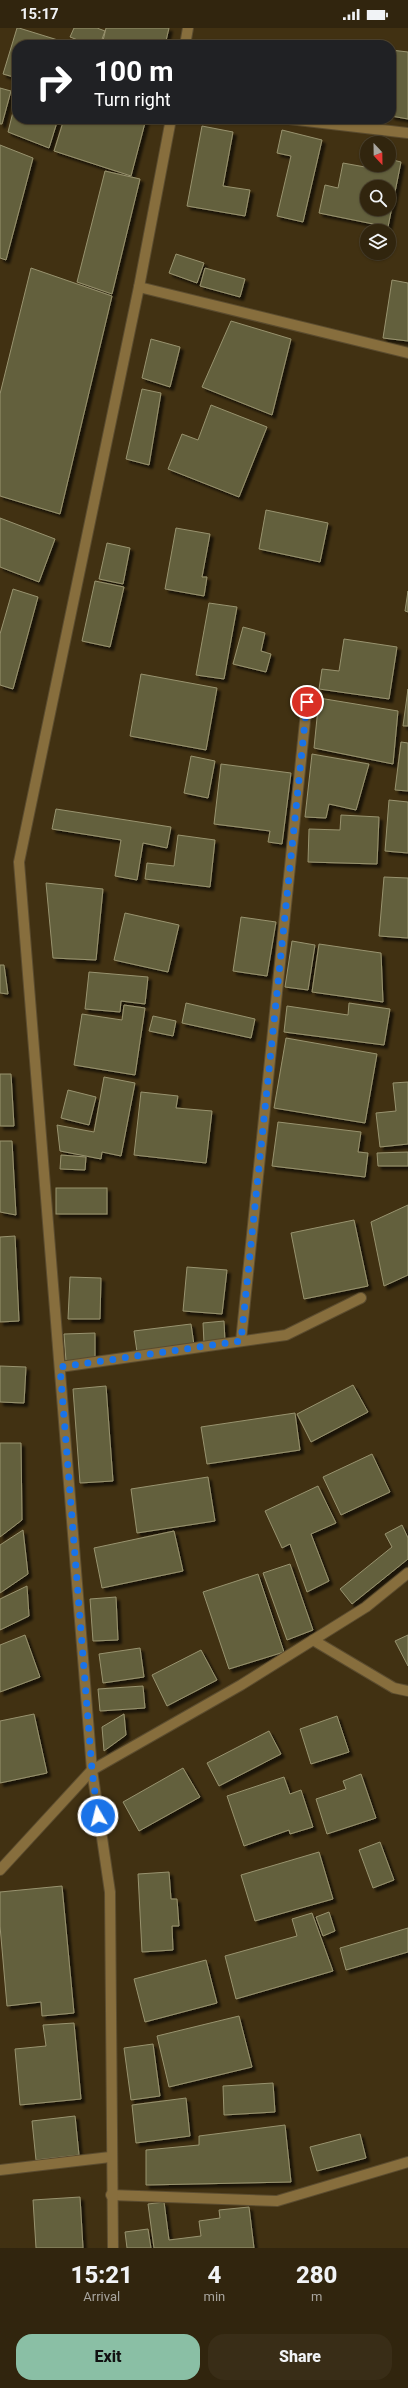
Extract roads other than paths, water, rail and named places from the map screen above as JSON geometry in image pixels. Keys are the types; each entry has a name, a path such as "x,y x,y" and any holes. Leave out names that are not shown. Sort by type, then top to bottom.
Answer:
{"street":[{"path":"186,40 188,28"},
{"path":"113,2248 110,2157 110,1892 92,1770 19,862 139,287 169,124"},
{"path":"332,124 408,133"},
{"path":"139,287 408,353"},
{"path":"241,1341 307,702"},
{"path":"60,1367 286,1335 361,1298"},
{"path":"0,1870 92,1770 241,1685 366,1607 408,1573"},
{"path":"313,1640 394,1688 408,1691"},
{"path":"0,2170 110,2157"},
{"path":"111,2195 277,2201 408,2162"}]}
